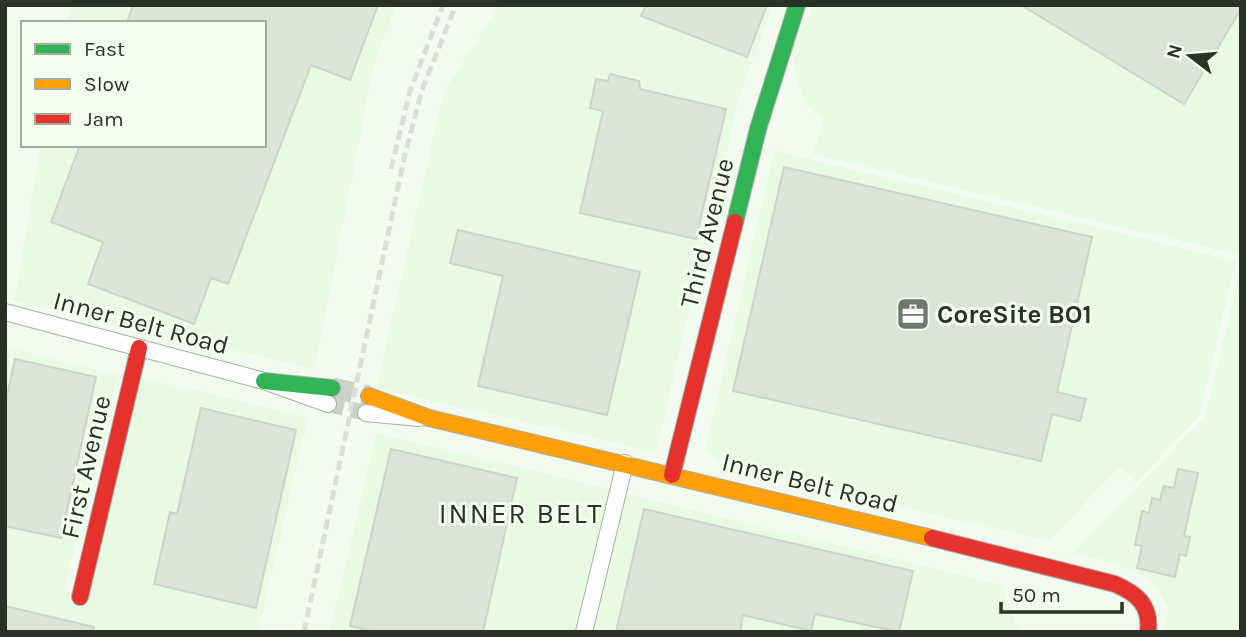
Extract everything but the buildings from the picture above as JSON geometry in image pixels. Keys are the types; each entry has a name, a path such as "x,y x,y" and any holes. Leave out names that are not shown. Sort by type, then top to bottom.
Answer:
{"street":[{"name":"Third Avenue","path":"673,475 758,130 797,5"},
{"name":"Inner Belt Road","path":"5,312 330,396"},
{"name":"First Avenue","path":"79,597 139,348"},
{"name":"Inner Belt Road","path":"369,396 429,418 1106,580 1136,592 1147,607 1149,632"},
{"name":"Inner Belt Road","path":"366,413 429,418"},
{"path":"584,632 625,463"}],"shaded area":[{"path":"73,5 396,5 374,64 315,369 14,300 41,147 266,147 266,21 69,21"},
{"path":"500,5 772,5 739,98 656,452 376,388 444,91"},
{"path":"813,5 1241,5 1241,255 813,154 823,120 805,103 794,71 797,42"},
{"path":"774,151 1236,261 1199,416 1137,483 1120,467 1048,541 719,463 705,450"},
{"path":"1241,267 1241,632 1163,632 1169,609 1155,584 1138,573 1102,559 1071,555 1205,416"},
{"path":"5,347 117,375 64,590 86,596 138,377 308,417 258,632 5,632"},
{"path":"377,433 1002,585 1019,632 329,632"}],"tunnel":[{"path":"332,388 369,396"},
{"path":"328,404 366,413"}],"railway":[{"path":"391,169 410,91 443,5"},
{"path":"304,632 405,154 422,90 456,5"}],"traffic: fast":[{"path":"735,222 758,129 797,5"},
{"path":"264,381 332,388"}],"traffic: slow":[{"path":"369,396 429,418 932,538"}],"traffic: jam":[{"path":"672,475 735,222"},
{"path":"80,597 139,348"},
{"path":"932,538 1115,584 1141,602 1147,615 1148,632"}],"place":[{"name":"CoreSite BO1","path":"913,314"}],"district":[{"name":"INNER BELT","path":"521,513"}]}
